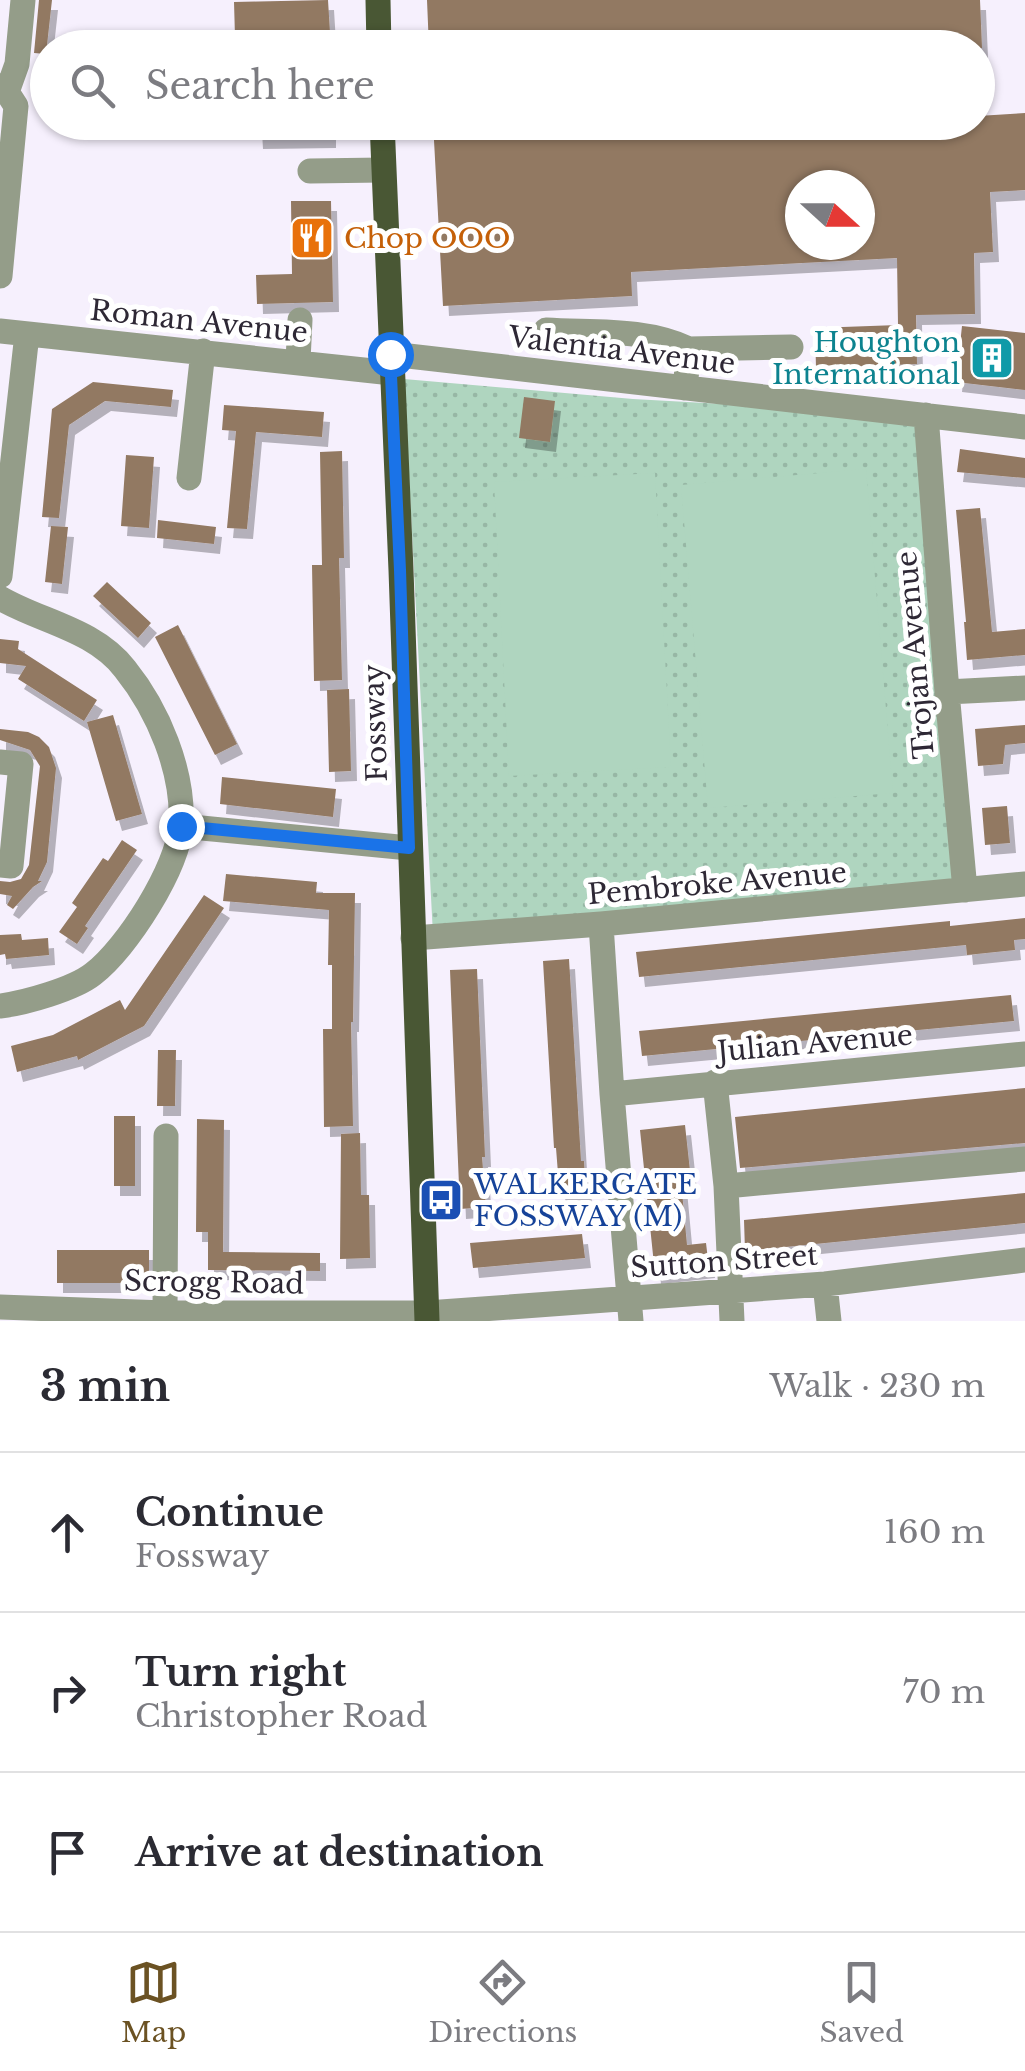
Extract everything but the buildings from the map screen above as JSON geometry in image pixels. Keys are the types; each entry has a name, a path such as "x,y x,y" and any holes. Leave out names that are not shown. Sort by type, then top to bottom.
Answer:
{"main road":[{"path":"378,0 379,30"},
{"name":"Fossway","path":"382,140 427,1317"}],"street":[{"path":"0,276 16,106 3,89 16,64 23,0"},
{"path":"310,172 383,170"},
{"path":"298,361 300,320"},
{"name":"Roman Avenue","path":"0,330 298,361 391,364"},
{"path":"546,330 652,335 689,349 791,347"},
{"path":"0,576 27,334"},
{"path":"685,388 689,349"},
{"path":"189,478 202,351"},
{"name":"Valentia Avenue","path":"391,364 685,388 1025,426"},
{"name":"Trojan Avenue","path":"926,415 965,890"},
{"path":"0,598 61,623 124,666 163,733 176,774 181,826 173,858 156,895 127,938 92,975 58,991 0,1006"},
{"path":"947,692 1025,688"},
{"path":"0,762 22,764 11,866 0,864"},
{"path":"181,826 409,848"},
{"name":"Pembroke Avenue","path":"413,938 1025,884"},
{"path":"600,924 630,1309"},
{"name":"Julian Avenue","path":"612,1094 1025,1054"},
{"path":"715,1082 726,1186 732,1321"},
{"path":"165,1313 166,1136"},
{"path":"726,1186 1025,1159"},
{"name":"Sutton Street","path":"427,1317 630,1309 732,1290 826,1284 1025,1260"},
{"path":"826,1284 828,1321"},
{"name":"Scrogg Road","path":"0,1307 427,1317"}],"green space":[{"path":"404,379 633,399 918,415 956,884 433,935"},
{"path":"866,469 893,793 708,808 681,485"},
{"path":"655,473 671,767 509,776 494,482"}],"place":[{"name":"Chop OOO","path":"312,238"},
{"name":"Houghton International","path":"992,358"},
{"name":"WALKERGATE FOSSWAY (M)","path":"441,1200"}],"route":[{"path":"181,826 409,848 390,354"}]}
